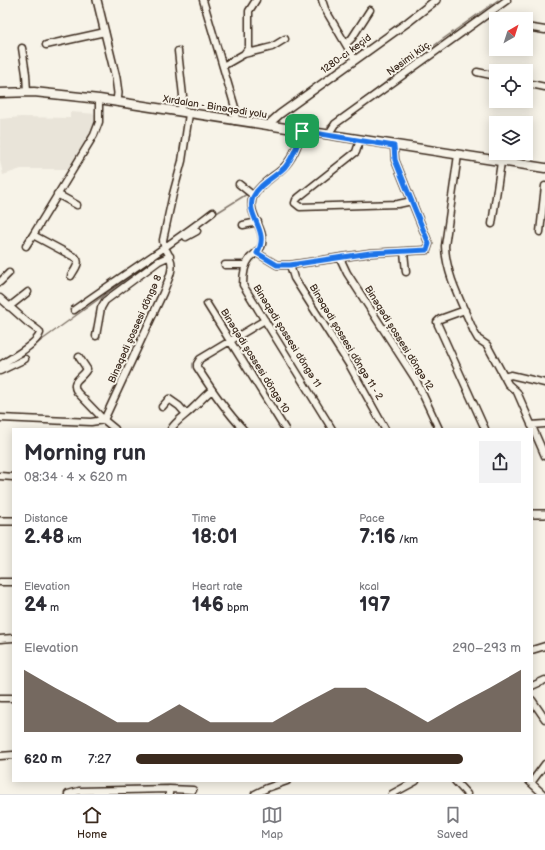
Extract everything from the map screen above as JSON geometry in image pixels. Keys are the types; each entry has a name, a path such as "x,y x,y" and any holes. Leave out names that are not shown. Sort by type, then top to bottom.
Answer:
{"main road":[{"name":"Xırdalan - Binəqədi yolu","path":"0,93 50,93 99,99 394,146 545,168"}],"street":[{"path":"97,0 116,78 118,93 117,102"},
{"path":"203,0 236,111 235,121"},
{"path":"244,54 249,47 249,11 256,0"},
{"path":"322,0 325,9 355,60"},
{"name":"1280-cı keçid","path":"270,126 271,122 278,116 436,0"},
{"name":"Nəsimi küç.","path":"328,135 331,128 335,124 507,0"},
{"path":"346,44 352,38 370,10"},
{"path":"533,28 545,30"},
{"path":"46,45 105,32"},
{"path":"223,66 244,54 272,47 285,39"},
{"path":"22,48 27,92"},
{"path":"178,50 183,96 180,112"},
{"path":"477,72 489,75"},
{"path":"533,84 545,87"},
{"path":"26,246 97,129 99,122 99,99"},
{"name":"Binəqədi şossesi döngə 8","path":"104,420 163,293 171,267 163,240 172,194 182,161 189,114"},
{"path":"225,265 246,265 250,258 257,253 261,247 262,242 258,222 251,206 254,196 260,188 284,168 296,151 302,131"},
{"path":"360,140 356,152 299,197 295,203 297,206 398,204 412,201"},
{"path":"257,253 277,265 290,265 370,253 427,250 429,244 395,160 394,146"},
{"path":"458,155 445,246 445,256 450,274 474,332 478,339 487,345 508,384 517,392 532,428"},
{"path":"492,224 501,162"},
{"path":"239,184 254,196"},
{"path":"540,232 543,219 545,186"},
{"path":"57,194 77,205"},
{"path":"96,336 101,308 105,301 159,261 167,252 213,212"},
{"path":"243,225 258,222"},
{"path":"74,310 125,274 167,252 197,231"},
{"path":"33,235 78,260 78,263 71,276"},
{"path":"404,252 406,272"},
{"name":"Binəqədi şossesi döngə 12","path":"340,258 342,265 416,380 439,428"},
{"name":"Binəqədi şossesi döngə 11","path":"246,265 243,285 331,428"},
{"name":"Binəqədi şossesi döngə 11 - 2","path":"290,265 294,278 350,366 385,428"},
{"path":"0,282 9,273"},
{"path":"9,307 28,292"},
{"path":"0,298 39,331 40,334 36,340 0,365"},
{"name":"Binəqədi şossesi döngə 10","path":"207,304 284,428"},
{"path":"465,310 440,318 437,322 485,428"},
{"path":"242,428 226,411 197,367 197,364 200,359 265,320"},
{"path":"79,357 87,369 76,382 75,388 77,392 104,420 114,428"},
{"path":"0,371 25,359"},
{"path":"504,377 511,375 545,383"},
{"path":"172,428 179,419 212,391"},
{"path":"162,407 169,399 179,406 186,414"},
{"path":"0,418 91,422 104,420"},
{"path":"531,425 545,424"},
{"path":"533,429 545,456"},
{"path":"0,476 12,476"},
{"path":"533,514 545,514"},
{"path":"0,521 12,521"},
{"path":"0,582 12,582"},
{"path":"0,639 12,638"},
{"path":"533,650 545,646"},
{"path":"533,686 545,680"},
{"path":"0,698 12,698"},
{"path":"533,701 545,719"},
{"path":"0,756 12,756"},
{"path":"533,778 545,764"},
{"path":"255,794 279,782"},
{"path":"392,794 414,782"},
{"path":"456,782 467,794"},
{"path":"530,782 544,794"},
{"path":"68,794 79,791 169,792 193,790"}],"shaded area":[{"path":"70,112 97,114 92,132 69,169 21,169 3,175 0,160 0,119 21,117 70,118"}],"waterway":[{"path":"328,126 443,39 498,0"},
{"path":"215,214 247,194"},
{"path":"35,345 157,257"}],"route":[{"path":"302,131 394,146 395,160 429,244 427,250 370,253 290,265 277,265 257,253 262,242 258,222 251,206 252,200 256,192 284,168 293,156 302,131"}]}
